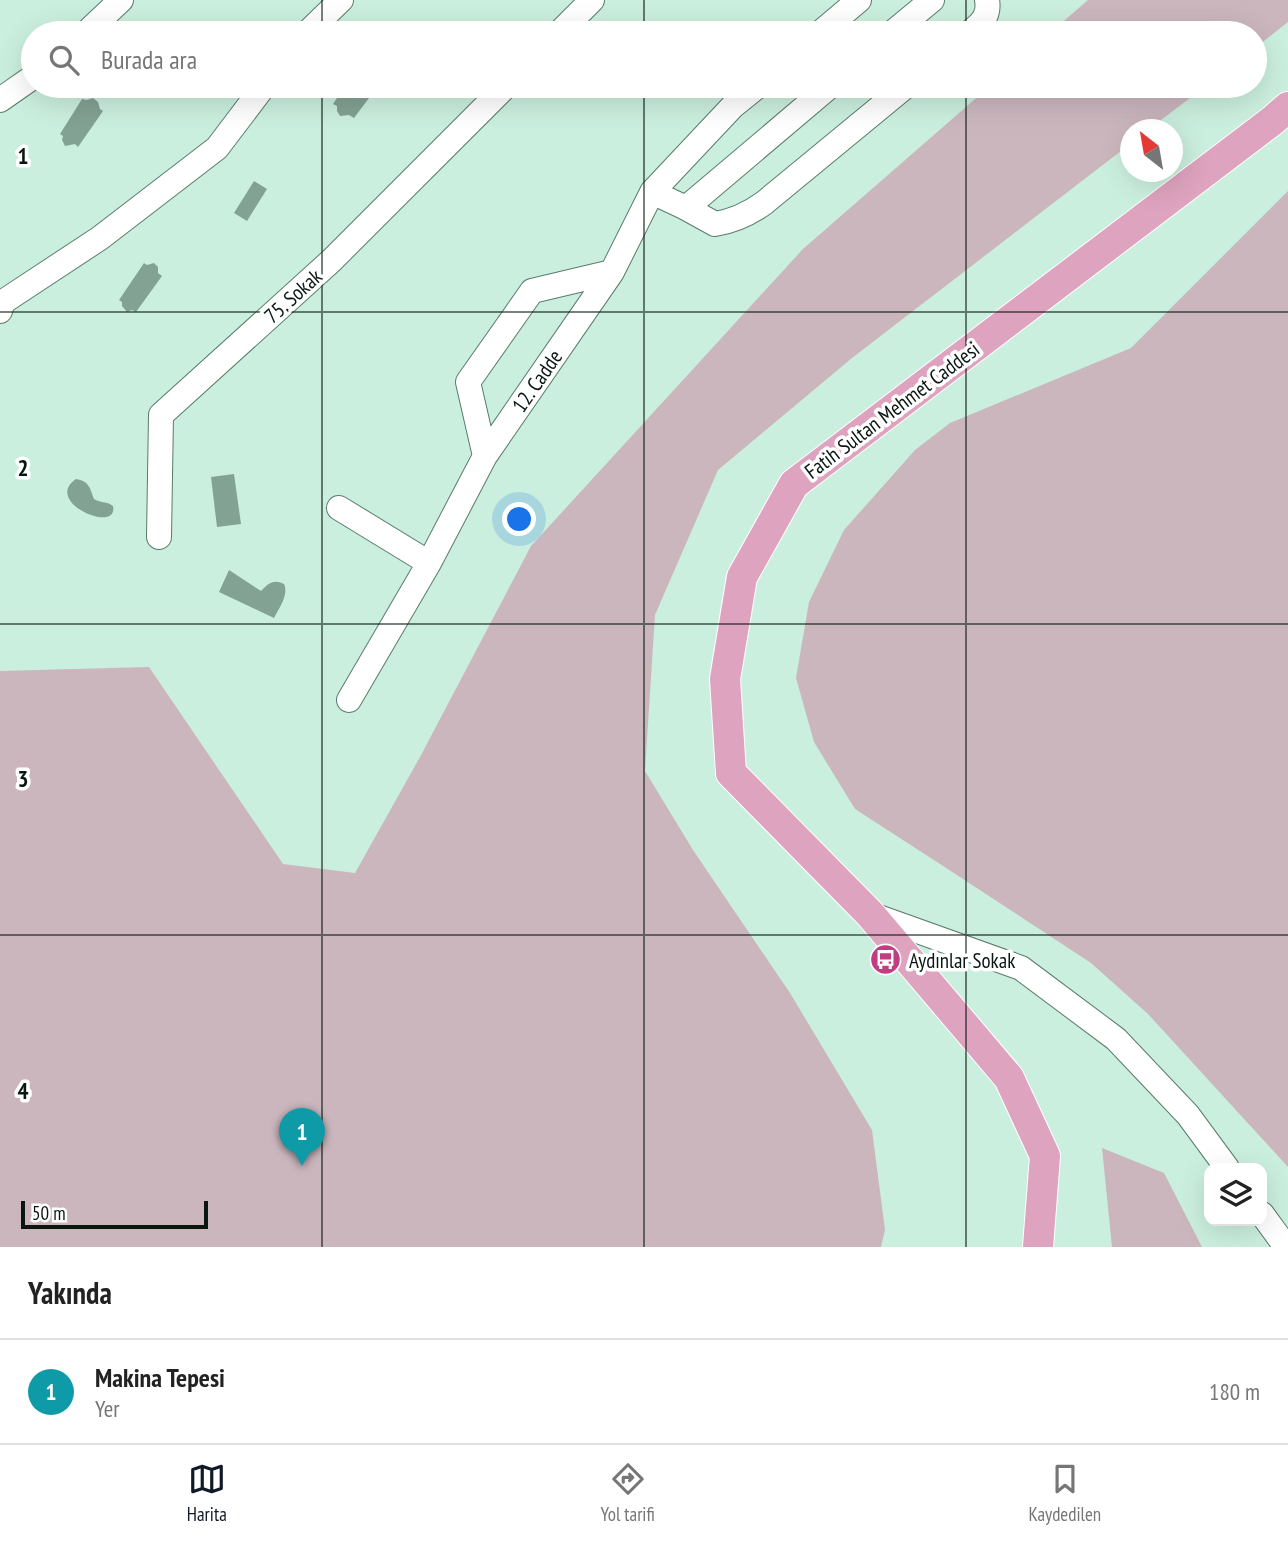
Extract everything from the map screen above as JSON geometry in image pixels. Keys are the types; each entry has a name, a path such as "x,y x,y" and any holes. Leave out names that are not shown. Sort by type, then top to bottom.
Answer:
{"main road":[{"name":"Fatih Sultan Mehmet Caddesi","path":"1038,1247 1045,1156 1009,1077 870,914 731,774 726,678 742,577 794,484 1288,107"}],"street":[{"path":"99,21 121,0"},
{"path":"319,21 341,0"},
{"path":"571,21 592,0"},
{"path":"834,21 859,0"},
{"path":"907,21 932,0"},
{"path":"984,21 988,0"},
{"path":"0,100 21,85"},
{"path":"0,311 3,302 100,238 217,148 255,98"},
{"name":"75. Sokak","path":"159,537 161,415 332,260 494,98"},
{"name":"12. Cadde","path":"349,700 429,563 485,456 612,272 652,192 743,98"},
{"path":"686,208 816,98"},
{"path":"652,192 715,224 740,218 753,211 891,98"},
{"path":"485,456 468,382 532,291 612,272"},
{"path":"339,508 429,563"},
{"path":"870,914 1021,968 1116,1039 1188,1115 1223,1163"},
{"path":"1267,1221 1286,1247"}],"shaded area":[{"path":"1088,0 1288,0 1288,22 1267,39 1267,21 1064,21"},
{"path":"93,98 103,111 78,147 75,144 65,146 60,134 82,99"},
{"path":"337,98 369,98 354,118 349,115 340,116 337,106 333,104"},
{"path":"976,98 1190,98 1162,119 1120,119 1120,152 852,358 718,470 655,615 645,771 693,850 790,993 872,1130 885,1230 881,1247 0,1247 0,671 149,667 283,864 355,873 420,757 531,546 803,249"},
{"path":"254,181 267,189 247,221 234,213"},
{"path":"1288,191 1288,1167 1148,1014 1091,963 855,809 814,742 796,678 809,602 844,530 915,450 950,423 1131,348"},
{"path":"144,263 154,263 162,276 136,312 127,312 119,300"},
{"path":"234,474 241,524 217,527 211,477"},
{"path":"76,479 86,483 94,499 113,506 112,514 105,517 95,516 74,505 68,497 68,488"},
{"path":"229,570 261,591 271,583 284,584 284,597 274,618 219,592"},
{"path":"1102,1148 1164,1173 1202,1247 1112,1247"}],"place":[{"name":"Aydınlar Sokak","path":"886,960"},
{"name":"Makina Tepesi","path":"302,1166"}]}
